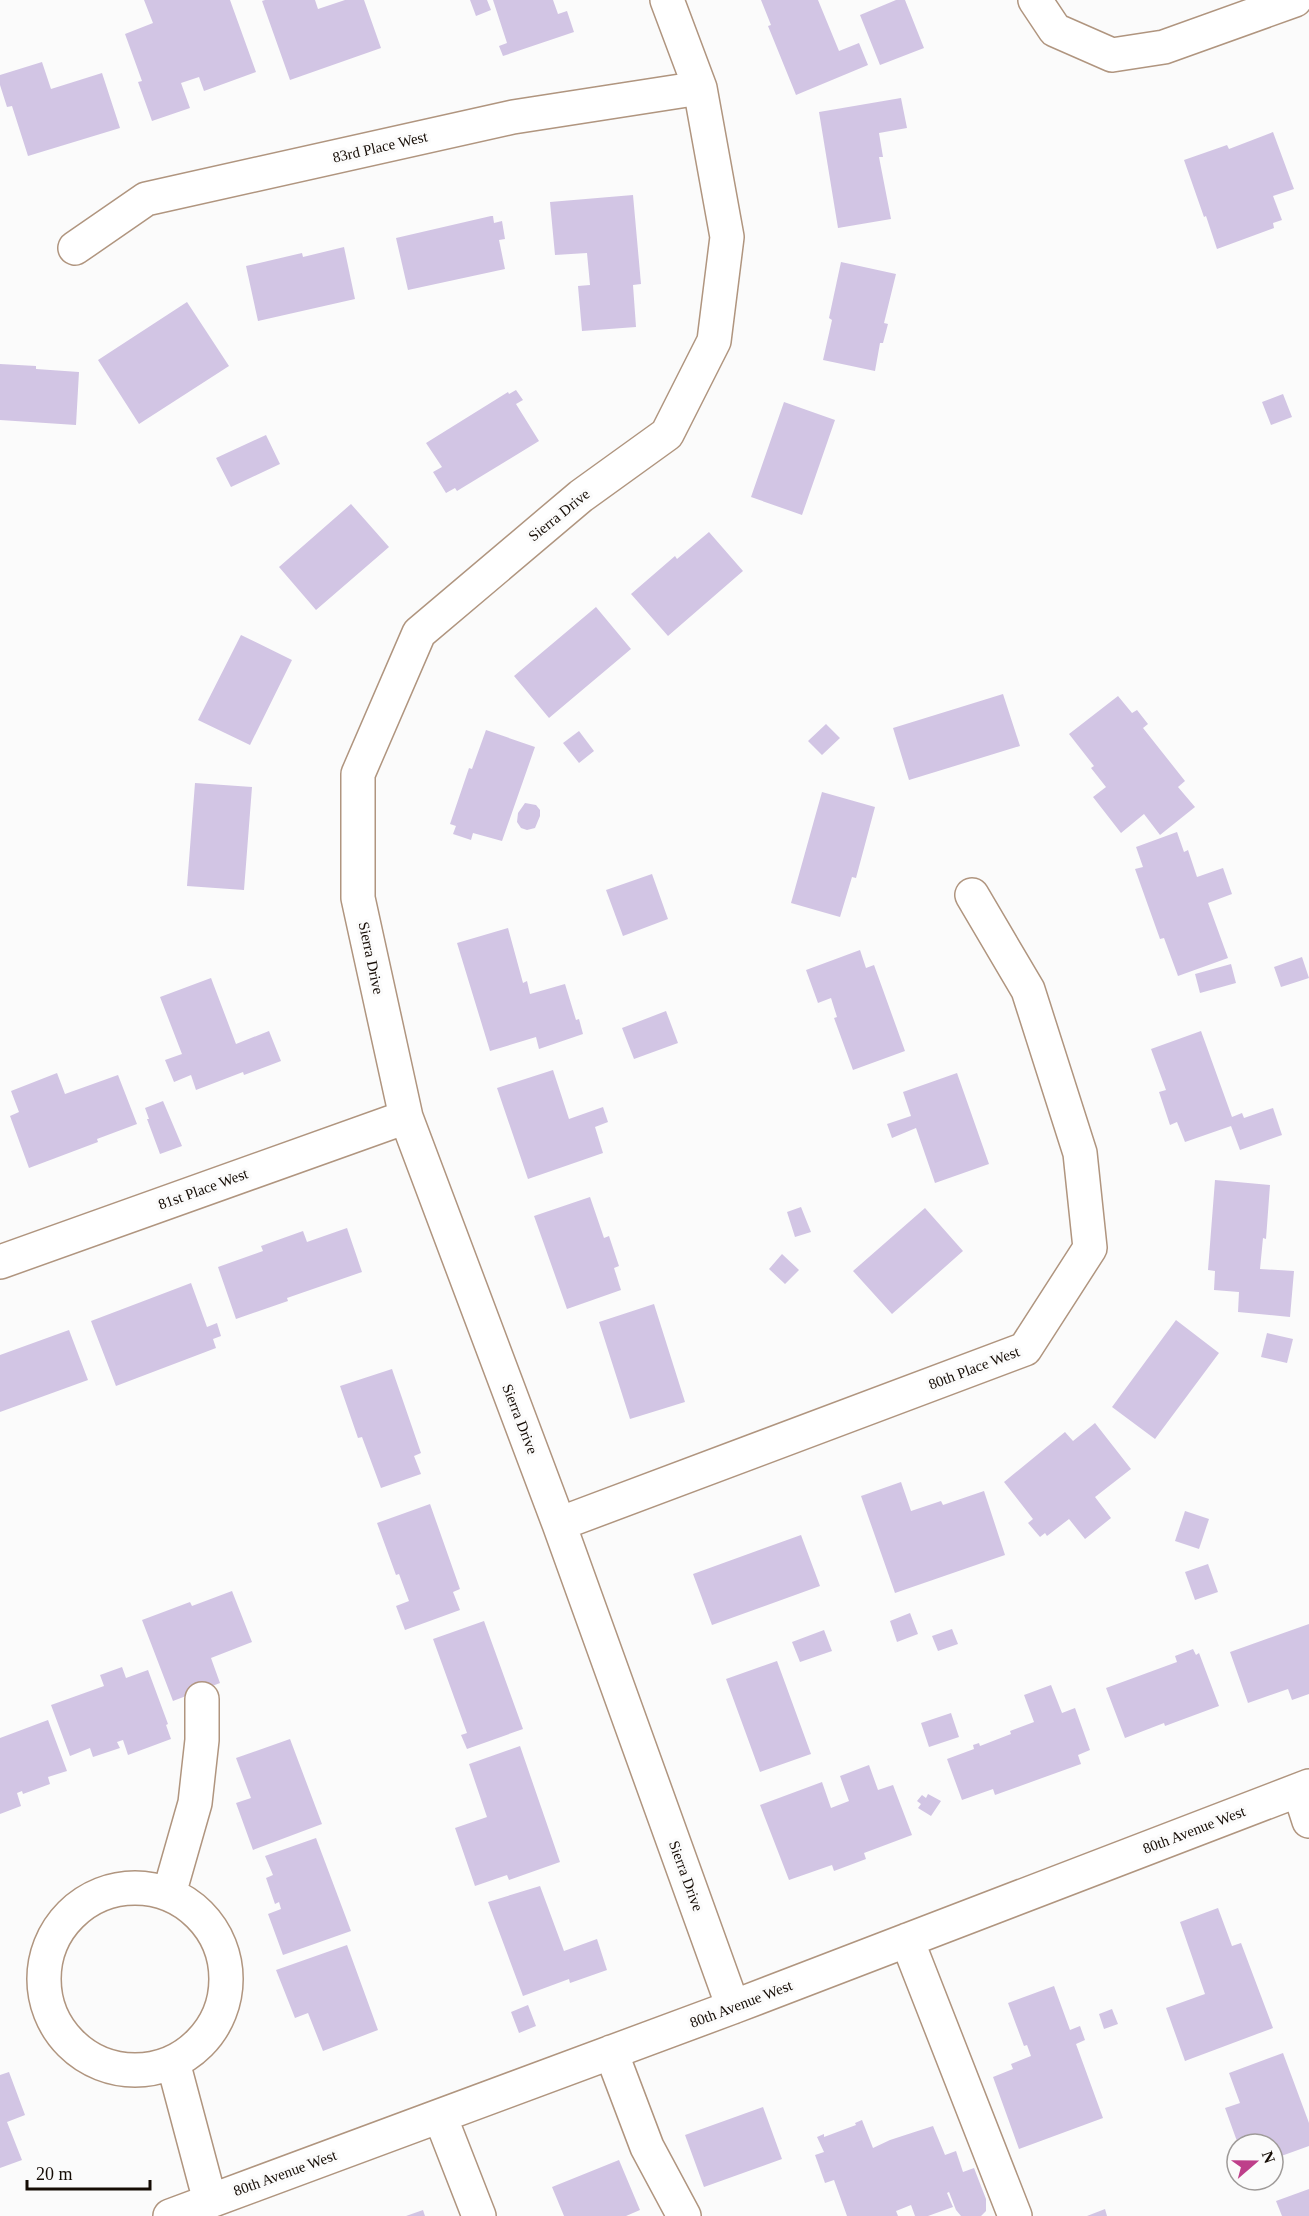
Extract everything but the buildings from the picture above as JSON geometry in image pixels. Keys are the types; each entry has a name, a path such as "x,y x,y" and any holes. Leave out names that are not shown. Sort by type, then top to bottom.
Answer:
{"street":[{"name":"Sierra Drive","path":"667,0 700,88 727,237 714,340 667,434 581,496 419,633 358,774 358,898 406,1117 559,1524 734,2007"},
{"path":"1035,0 1055,30 1113,55 1164,46 1295,0"},
{"name":"83rd Place West","path":"75,248 146,199 513,117 700,88"},
{"name":"80th Place West","path":"559,1524 1025,1349 1090,1248 1080,1153 1028,990 972,895"},
{"name":"81st Place West","path":"0,1262 406,1117"},
{"path":"169,1894 195,1803 202,1740 202,1699"},
{"path":"1304,1788 1309,1821"},
{"name":"80th Avenue West","path":"170,2216 734,2007 1304,1788"},
{"path":"140,1888 169,1894 195,1910 214,1934 225,1962 225,1992 216,2021 198,2045 173,2062 144,2070 114,2068 86,2056 64,2036 49,2011 44,1980 48,1951 62,1924 83,1904 111,1891 140,1888"},
{"path":"907,1940 1015,2216"},
{"path":"611,2052 647,2147 684,2216"},
{"path":"173,2062 210,2201"},
{"path":"440,2116 479,2216"}]}
